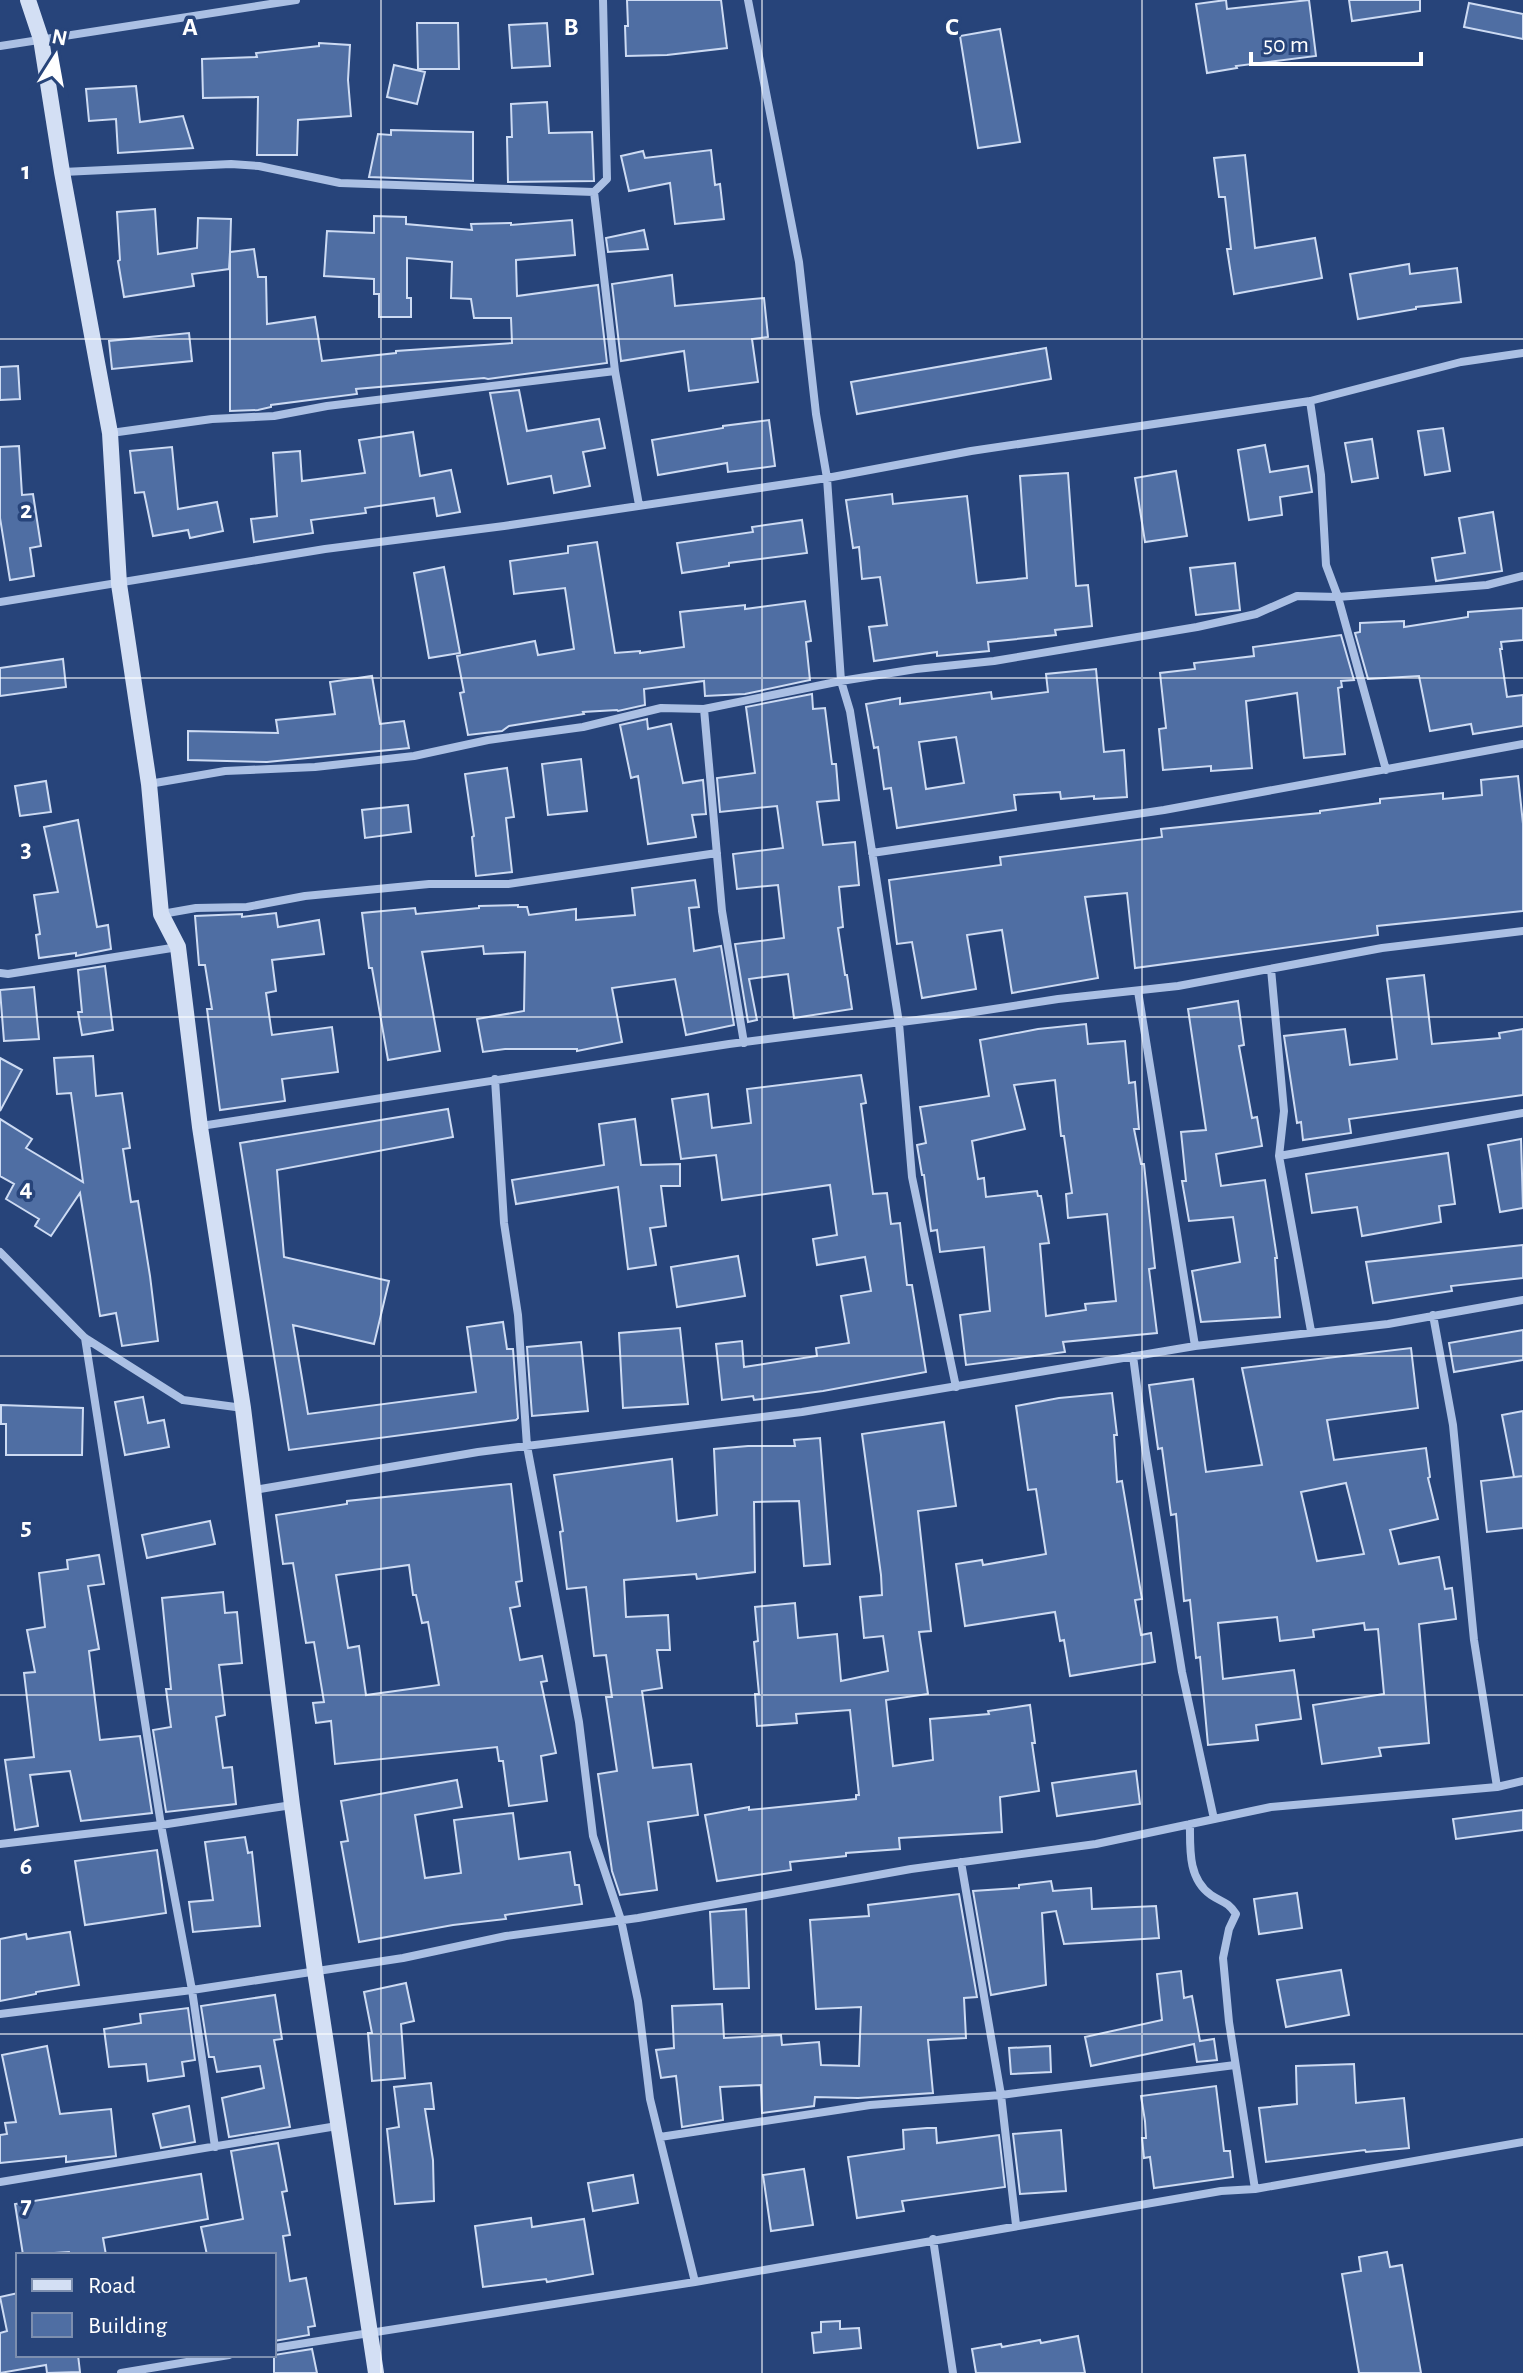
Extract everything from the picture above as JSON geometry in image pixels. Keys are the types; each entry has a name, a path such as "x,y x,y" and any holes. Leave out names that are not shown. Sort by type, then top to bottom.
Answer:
{"street":[{"path":"28,0 41,39 110,433 119,584 149,784 161,914 178,947 200,1127 254,1490 315,1971 376,2373"},
{"path":"0,46 296,0"},
{"path":"62,172 231,164 259,166 340,183 594,192 607,179 603,0"},
{"path":"748,0 799,262 816,414 827,478 841,681 850,711 899,1023 912,1177 956,1387"},
{"path":"594,192 615,371 639,505"},
{"path":"0,602 325,549 827,478 971,451 1310,401 1461,362 1523,353"},
{"path":"110,433 212,419 274,416 327,406 615,371"},
{"path":"1310,401 1321,475 1326,565 1338,597 1386,770"},
{"path":"149,784 225,771 315,767 414,756 488,740 583,727 661,708 704,709 841,681 994,661 1197,627 1256,614 1297,596 1338,597 1487,585 1523,576"},
{"path":"704,709 722,911 744,1043"},
{"path":"872,853 1164,810 1523,744"},
{"path":"161,914 196,908 247,907 305,896 429,884 508,884 717,853"},
{"path":"200,1127 495,1079 1058,999 1178,986 1382,948 1523,931"},
{"path":"0,973 66,966 178,947"},
{"path":"1271,969 1284,1111 1279,1156 1311,1331"},
{"path":"1138,991 1195,1346"},
{"path":"495,1079 504,1223 518,1315 527,1446 579,1722 593,1836 621,1920 638,2001 650,2099 695,2282"},
{"path":"1279,1156 1523,1113"},
{"path":"0,1252 85,1338 183,1400 243,1408"},
{"path":"254,1490 478,1452 802,1412 1195,1346 1388,1324 1523,1300"},
{"path":"1433,1315 1453,1425 1474,1640 1497,1787"},
{"path":"85,1338 215,2147"},
{"path":"1133,1356 1182,1672 1214,1819"},
{"path":"0,2014 192,1990 403,1958 506,1936 621,1920 961,1862 1096,1844 1271,1807 1497,1787 1523,1781"},
{"path":"0,1844 161,1825 292,1805"},
{"path":"1190,1824 1190,1856 1197,1882 1212,1895 1227,1902 1236,1914 1229,1929 1223,1958 1235,2065 1255,2189"},
{"path":"961,1862 1001,2095 1016,2225"},
{"path":"660,2137 870,2105 1001,2095 1235,2065"},
{"path":"0,2182 337,2126"},
{"path":"276,2348 695,2282 933,2239 1221,2191 1255,2189 1523,2142"},
{"path":"933,2239 953,2373"},
{"path":"121,2373 217,2357"}],"building":[{"path":"627,0 721,0 727,48 626,56"},
{"path":"1226,0 1227,9 1309,0 1316,56 1236,66 1207,73 1196,4"},
{"path":"1349,0 1420,0 1420,11 1352,21"},
{"path":"1469,3 1523,14 1523,39 1464,27"},
{"path":"417,23 458,23 459,69 418,69"},
{"path":"547,23 550,66 512,68 509,25"},
{"path":"1000,29 1020,142 978,148 960,36"},
{"path":"319,43 350,45 348,80 351,116 298,120 297,155 257,155 258,97 203,98 202,59 257,57 256,53 319,46"},
{"path":"394,65 425,72 417,104 387,97"},
{"path":"136,86 140,122 183,116 193,148 118,153 116,119 89,121 86,89"},
{"path":"547,102 549,133 592,132 594,181 508,182 507,137 512,137 511,104"},
{"path":"391,130 473,132 473,181 369,177 378,134 391,135"},
{"path":"711,150 715,185 720,184 724,219 675,224 670,183 629,191 621,156 643,151 645,158"},
{"path":"1245,155 1255,248 1315,238 1322,278 1234,294 1227,249 1231,249 1225,197 1219,197 1214,158"},
{"path":"155,209 158,254 197,248 198,218 231,219 229,269 192,274 194,286 124,297 118,261 117,212"},
{"path":"374,216 406,217 406,224 472,230 471,224 511,225 572,220 575,255 516,260 517,296 598,285 607,363 488,379 356,389 357,394 271,405 258,410 230,411 230,252 254,249 258,277 266,277 267,324 315,317 322,361 396,351 512,343 511,318 474,318 471,299 451,298 452,262 407,258 407,298 411,298 411,317 379,317 379,294 374,294 374,279 324,276 327,231 374,233"},
{"path":"644,230 648,249 608,252 606,238"},
{"path":"1409,264 1410,274 1457,268 1461,302 1358,319 1350,274"},
{"path":"672,275 675,306 764,298 768,337 752,339 758,382 689,391 684,351 621,361 612,284"},
{"path":"189,333 192,361 112,369 109,341"},
{"path":"1046,348 1051,379 857,414 851,382"},
{"path":"18,366 20,399 0,400 0,367"},
{"path":"519,390 527,431 599,419 605,448 583,452 590,486 554,493 551,476 508,484 490,393"},
{"path":"769,420 775,466 728,472 727,463 658,475 652,440"},
{"path":"1443,428 1450,471 1425,475 1418,431"},
{"path":"413,432 420,476 451,470 460,512 437,516 434,498 365,508 366,513 311,520 313,533 254,542 251,519 277,516 273,453 300,451 302,481 365,473 359,440"},
{"path":"1372,439 1378,478 1352,482 1345,443"},
{"path":"1265,445 1270,472 1308,466 1312,492 1280,497 1282,515 1249,520 1238,450"},
{"path":"19,446 22,495 33,494 41,546 30,548 34,576 10,580 0,518 0,447"},
{"path":"172,447 178,509 217,502 223,531 190,538 188,530 153,536 144,492 135,493 130,451"},
{"path":"1176,471 1187,536 1145,542 1135,478"},
{"path":"1068,473 1076,586 1088,585 1092,626 1055,630 1056,635 988,642 989,651 937,656 937,652 874,661 869,627 887,625 880,577 862,579 859,547 853,548 846,500 892,494 893,504 967,496 977,583 1027,578 1020,476"},
{"path":"1493,512 1502,571 1436,581 1432,558 1465,553 1459,518"},
{"path":"802,520 807,553 729,563 729,566 682,573 677,543 753,532 752,527"},
{"path":"597,542 615,653 684,647 680,612 745,605 745,609 805,601 811,641 806,642 810,680 745,694 705,696 704,681 644,689 645,705 618,711 583,712 509,726 502,731 468,735 457,656 535,641 538,655 574,649 565,588 514,594 510,561 568,553 568,546"},
{"path":"1235,563 1240,610 1196,615 1190,568"},
{"path":"444,567 460,653 429,658 414,573"},
{"path":"1523,608 1523,640 1501,642 1500,649 1507,697 1523,695 1523,726 1473,734 1471,724 1430,731 1419,676 1368,679 1355,633 1360,632 1360,623 1404,621 1404,627 1468,617 1468,612"},
{"path":"1341,635 1354,680 1341,681 1342,687 1338,688 1345,754 1304,758 1297,693 1246,701 1252,768 1211,771 1211,766 1163,770 1159,729 1166,728 1160,673 1195,669 1194,663 1254,656 1253,647"},
{"path":"63,659 66,687 0,696 0,668"},
{"path":"1096,669 1104,752 1124,750 1127,797 1061,799 1060,792 1014,795 1016,810 897,828 891,788 884,789 878,747 874,748 866,704 900,698 900,704 991,692 992,699 1048,692 1046,674","holes":["956,737 964,783 926,789 919,742"]},
{"path":"372,676 380,724 404,721 409,748 267,762 188,760 188,731 278,733 276,720 335,714 330,682"},
{"path":"812,694 813,709 825,708 832,764 836,764 839,800 817,802 823,845 855,842 859,885 839,887 843,927 838,928 852,1009 794,1018 788,974 749,979 757,1020 748,1022 735,944 784,938 778,885 737,889 733,854 783,848 777,806 720,812 717,778 755,773 746,707"},
{"path":"647,719 648,729 671,724 683,783 703,780 706,814 692,815 696,837 648,844 638,776 631,778 620,725"},
{"path":"581,759 587,811 548,815 542,764"},
{"path":"507,768 514,817 506,818 512,872 476,876 465,774"},
{"path":"1518,776 1523,824 1523,911 1377,926 1378,935 1135,968 1127,893 1085,897 1098,978 1012,993 1002,930 967,935 976,989 922,998 912,942 897,944 889,880 1001,865 1000,857 1162,837 1161,829 1320,813 1380,803 1380,799 1443,793 1443,799 1482,795 1481,780"},
{"path":"46,781 51,812 20,816 15,786"},
{"path":"408,805 411,832 365,838 362,810"},
{"path":"78,820 97,927 108,925 111,949 76,956 76,953 39,958 36,935 40,934 34,895 58,892 44,827"},
{"path":"695,880 699,907 689,908 694,951 721,946 734,1025 686,1035 675,979 612,988 622,1042 577,1051 505,1049 483,1052 477,1019 524,1011 525,952 484,954 483,946 422,952 440,1051 388,1060 372,968 369,968 362,913 415,908 416,914 479,906 518,905 527,907 529,915 576,909 576,920 635,915 632,888"},
{"path":"276,913 278,927 319,920 324,954 272,960 276,991 266,993 272,1035 332,1027 338,1072 282,1079 285,1101 220,1110 207,1009 212,1009 205,965 199,965 195,916 242,914 242,917"},
{"path":"105,966 113,1030 82,1035 78,1012 82,1012 78,970"},
{"path":"1424,975 1432,1044 1500,1038 1499,1033 1523,1029 1523,1095 1349,1119 1351,1133 1303,1140 1301,1122 1297,1123 1284,1036 1345,1029 1350,1065 1397,1059 1387,979"},
{"path":"34,987 39,1039 4,1041 0,990"},
{"path":"1238,1001 1244,1045 1239,1046 1252,1118 1257,1117 1262,1146 1216,1154 1221,1186 1265,1180 1277,1258 1280,1317 1201,1322 1192,1271 1240,1262 1233,1217 1189,1221 1182,1181 1186,1181 1181,1132 1206,1130 1188,1009"},
{"path":"1086,1024 1088,1044 1125,1041 1129,1083 1135,1082 1139,1129 1134,1129 1141,1164 1144,1164 1155,1268 1149,1269 1157,1333 1063,1342 1065,1352 966,1365 960,1315 990,1311 984,1247 940,1252 937,1230 931,1231 917,1145 926,1143 920,1107 989,1096 980,1040","holes":["1055,1080 1061,1136 1064,1136 1072,1193 1066,1194 1068,1218 1107,1214 1116,1301 1085,1304 1086,1310 1046,1316 1040,1244 1049,1243 1041,1196 1037,1191 986,1197 984,1178 978,1179 972,1141 1025,1129 1014,1085"]},
{"path":"93,1056 96,1096 122,1093 130,1148 123,1149 131,1202 138,1201 158,1341 122,1346 116,1313 100,1316 80,1193 51,1236 35,1226 39,1219 6,1199 14,1184 0,1176 0,1119 32,1139 26,1148 83,1182 71,1093 57,1094 54,1058"},
{"path":"0,1058 22,1070 0,1111"},
{"path":"861,1075 866,1103 861,1104 873,1194 887,1193 891,1224 900,1223 907,1285 912,1285 926,1372 823,1391 754,1400 753,1396 722,1400 716,1344 742,1341 744,1367 817,1356 816,1348 849,1343 841,1296 871,1291 865,1257 817,1265 813,1239 837,1235 830,1185 722,1200 716,1155 681,1159 672,1099 708,1094 712,1128 751,1123 747,1089"},
{"path":"448,1109 453,1137 277,1170 284,1257 389,1281 374,1344 293,1325 308,1414 476,1392 467,1327 503,1322 507,1349 513,1349 518,1418 289,1450 240,1143"},
{"path":"635,1119 641,1165 680,1164 680,1186 661,1186 666,1226 650,1228 656,1265 628,1269 618,1187 516,1204 512,1180 604,1165 599,1124"},
{"path":"1521,1139 1523,1208 1500,1212 1488,1145"},
{"path":"1448,1153 1455,1204 1439,1206 1441,1222 1362,1236 1357,1207 1312,1213 1306,1174"},
{"path":"1523,1245 1523,1278 1451,1286 1452,1291 1373,1303 1366,1262"},
{"path":"738,1256 745,1296 677,1307 671,1267"},
{"path":"680,1328 688,1404 623,1408 619,1333"},
{"path":"1523,1330 1523,1360 1454,1372 1449,1343"},
{"path":"581,1342 588,1411 532,1416 527,1347"},
{"path":"1411,1348 1418,1408 1327,1420 1334,1460 1426,1448 1428,1478 1438,1519 1390,1530 1399,1564 1439,1557 1445,1589 1452,1588 1456,1619 1419,1624 1429,1743 1379,1748 1381,1756 1322,1764 1313,1705 1384,1694 1378,1629 1365,1630 1364,1623 1313,1630 1314,1637 1280,1641 1277,1617 1218,1623 1223,1679 1294,1670 1301,1719 1256,1725 1258,1740 1208,1745 1200,1657 1196,1658 1190,1600 1184,1601 1176,1514 1171,1515 1149,1385 1193,1379 1206,1472 1262,1465 1242,1368","holes":["1346,1483 1364,1554 1317,1561 1301,1492"]},
{"path":"1112,1393 1117,1435 1114,1435 1117,1482 1122,1481 1142,1599 1135,1600 1141,1635 1151,1633 1155,1662 1070,1676 1055,1612 965,1626 956,1564 982,1560 983,1565 1046,1554 1036,1489 1028,1490 1016,1406"},
{"path":"143,1397 148,1423 164,1420 169,1447 125,1455 115,1402"},
{"path":"1,1405 83,1408 82,1455 6,1455 6,1424 1,1424"},
{"path":"1523,1411 1523,1476 1514,1477 1502,1415"},
{"path":"944,1422 956,1506 918,1511 931,1631 919,1632 928,1694 886,1700 893,1766 933,1760 930,1719 989,1714 988,1711 1030,1705 1039,1791 1000,1797 1002,1832 899,1838 900,1849 790,1862 791,1870 717,1881 705,1815 749,1807 749,1810 856,1799 859,1795 850,1710 796,1714 797,1723 757,1726 755,1694 759,1694 754,1642 758,1641 755,1607 795,1603 798,1638 837,1634 841,1681 888,1671 883,1636 864,1638 860,1597 882,1595 862,1434"},
{"path":"820,1438 830,1564 804,1566 799,1501 754,1502 755,1572 697,1579 696,1574 624,1580 626,1617 668,1615 670,1650 657,1650 662,1688 642,1691 653,1768 691,1764 698,1815 648,1822 657,1890 620,1895 612,1871 598,1774 617,1771 606,1697 612,1697 606,1655 594,1656 586,1587 567,1589 560,1532 563,1531 554,1475 672,1459 677,1521 717,1515 714,1449 795,1446 794,1440"},
{"path":"1523,1476 1523,1528 1487,1532 1481,1481"},
{"path":"511,1484 522,1581 516,1582 520,1606 510,1608 520,1660 542,1656 547,1681 541,1682 556,1753 541,1756 547,1801 509,1806 503,1761 499,1761 497,1747 335,1764 331,1721 316,1723 313,1703 324,1702 314,1642 306,1643 293,1563 283,1564 276,1515 347,1504 347,1501","holes":["409,1565 413,1595 416,1595 422,1623 428,1622 439,1685 366,1695 359,1646 348,1648 336,1575"]},
{"path":"210,1521 215,1544 147,1558 142,1535"},
{"path":"99,1555 104,1584 88,1586 99,1649 89,1651 100,1740 140,1736 152,1813 81,1821 70,1771 30,1775 38,1826 15,1830 5,1760 34,1757 24,1673 35,1672 27,1630 45,1627 39,1573 68,1569 67,1560"},
{"path":"223,1592 225,1613 237,1612 242,1663 219,1665 225,1715 216,1717 223,1768 232,1767 236,1804 166,1812 153,1730 171,1727 166,1689 171,1689 162,1598"},
{"path":"1136,1771 1140,1804 1057,1816 1052,1783"},
{"path":"457,1780 462,1807 415,1815 425,1878 461,1873 454,1820 513,1813 519,1859 570,1852 575,1885 579,1885 582,1904 359,1942 341,1842 348,1841 341,1801"},
{"path":"1523,1810 1523,1830 1456,1839 1453,1819"},
{"path":"245,1837 248,1853 252,1852 260,1926 193,1932 189,1902 213,1900 205,1842"},
{"path":"157,1850 166,1913 85,1925 75,1861"},
{"path":"1051,1881 1053,1891 1091,1888 1092,1909 1156,1906 1159,1938 1064,1944 1056,1911 1042,1913 1046,1985 991,1995 973,1891 1019,1888 1019,1885"},
{"path":"1297,1893 1302,1928 1259,1934 1254,1899"},
{"path":"959,1894 977,1997 964,1998 966,2038 928,2040 933,2093 858,2098 815,2097 814,2106 762,2113 761,2085 720,2087 723,2120 682,2127 676,2076 661,2078 656,2050 674,2048 672,2006 722,2004 724,2038 781,2035 782,2045 819,2042 821,2065 859,2066 861,2007 816,2009 810,1920 869,1916 868,1905"},
{"path":"746,1909 749,1988 714,1989 710,1912"},
{"path":"70,1932 79,1985 0,2001 0,1939 26,1934 27,1939"},
{"path":"1341,1970 1349,2015 1286,2027 1277,1980"},
{"path":"1181,1971 1184,1998 1192,1996 1200,2041 1214,2039 1217,2060 1197,2062 1194,2044 1091,2066 1085,2037 1162,2020 1157,1974"},
{"path":"406,1983 414,2021 401,2024 405,2078 372,2081 368,2033 372,2033 364,1992"},
{"path":"275,1995 282,2039 274,2040 290,2127 229,2137 222,2098 264,2088 260,2066 217,2072 214,2057 209,2057 201,2006"},
{"path":"188,2008 195,2060 182,2062 184,2076 148,2081 146,2064 109,2067 104,2029 141,2023 140,2014"},
{"path":"47,2046 60,2114 111,2109 116,2156 66,2162 66,2156 0,2163 0,2135 7,2134 5,2123 16,2122 2,2055"},
{"path":"1050,2046 1051,2072 1011,2074 1009,2048"},
{"path":"1354,2064 1356,2103 1404,2098 1409,2148 1266,2162 1259,2108 1297,2104 1296,2066"},
{"path":"431,2083 434,2109 425,2109 433,2160 434,2201 395,2204 387,2129 399,2127 394,2087"},
{"path":"1216,2086 1224,2151 1230,2151 1233,2177 1154,2188 1150,2157 1144,2158 1142,2138 1146,2138 1141,2096"},
{"path":"189,2106 195,2142 161,2148 153,2114"},
{"path":"936,2128 937,2143 999,2135 1005,2187 902,2201 904,2211 857,2218 848,2157 904,2149 903,2130"},
{"path":"1061,2130 1066,2191 1020,2194 1013,2134"},
{"path":"278,2143 287,2191 282,2192 290,2235 283,2236 290,2281 306,2278 315,2326 308,2327 309,2335 276,2341 276,2253 207,2253 201,2227 243,2219 231,2151"},
{"path":"804,2169 813,2225 771,2231 763,2175"},
{"path":"201,2174 208,2219 103,2238 106,2253 23,2253 15,2204"},
{"path":"633,2175 638,2203 593,2211 588,2183"},
{"path":"531,2218 532,2227 584,2219 593,2274 547,2282 546,2279 483,2287 475,2226"},
{"path":"1387,2252 1390,2267 1402,2265 1421,2373 1359,2373 1342,2274 1361,2271 1359,2257"},
{"path":"16,2293 16,2357 78,2357 80,2372 47,2373 46,2365 0,2373 0,2333 7,2331 0,2297"},
{"path":"840,2321 840,2329 859,2328 861,2348 814,2353 812,2333 821,2332 821,2322"},
{"path":"1078,2336 1085,2373 976,2373 972,2349 1040,2340 1041,2343"},
{"path":"312,2349 317,2373 274,2373 276,2355"}]}
